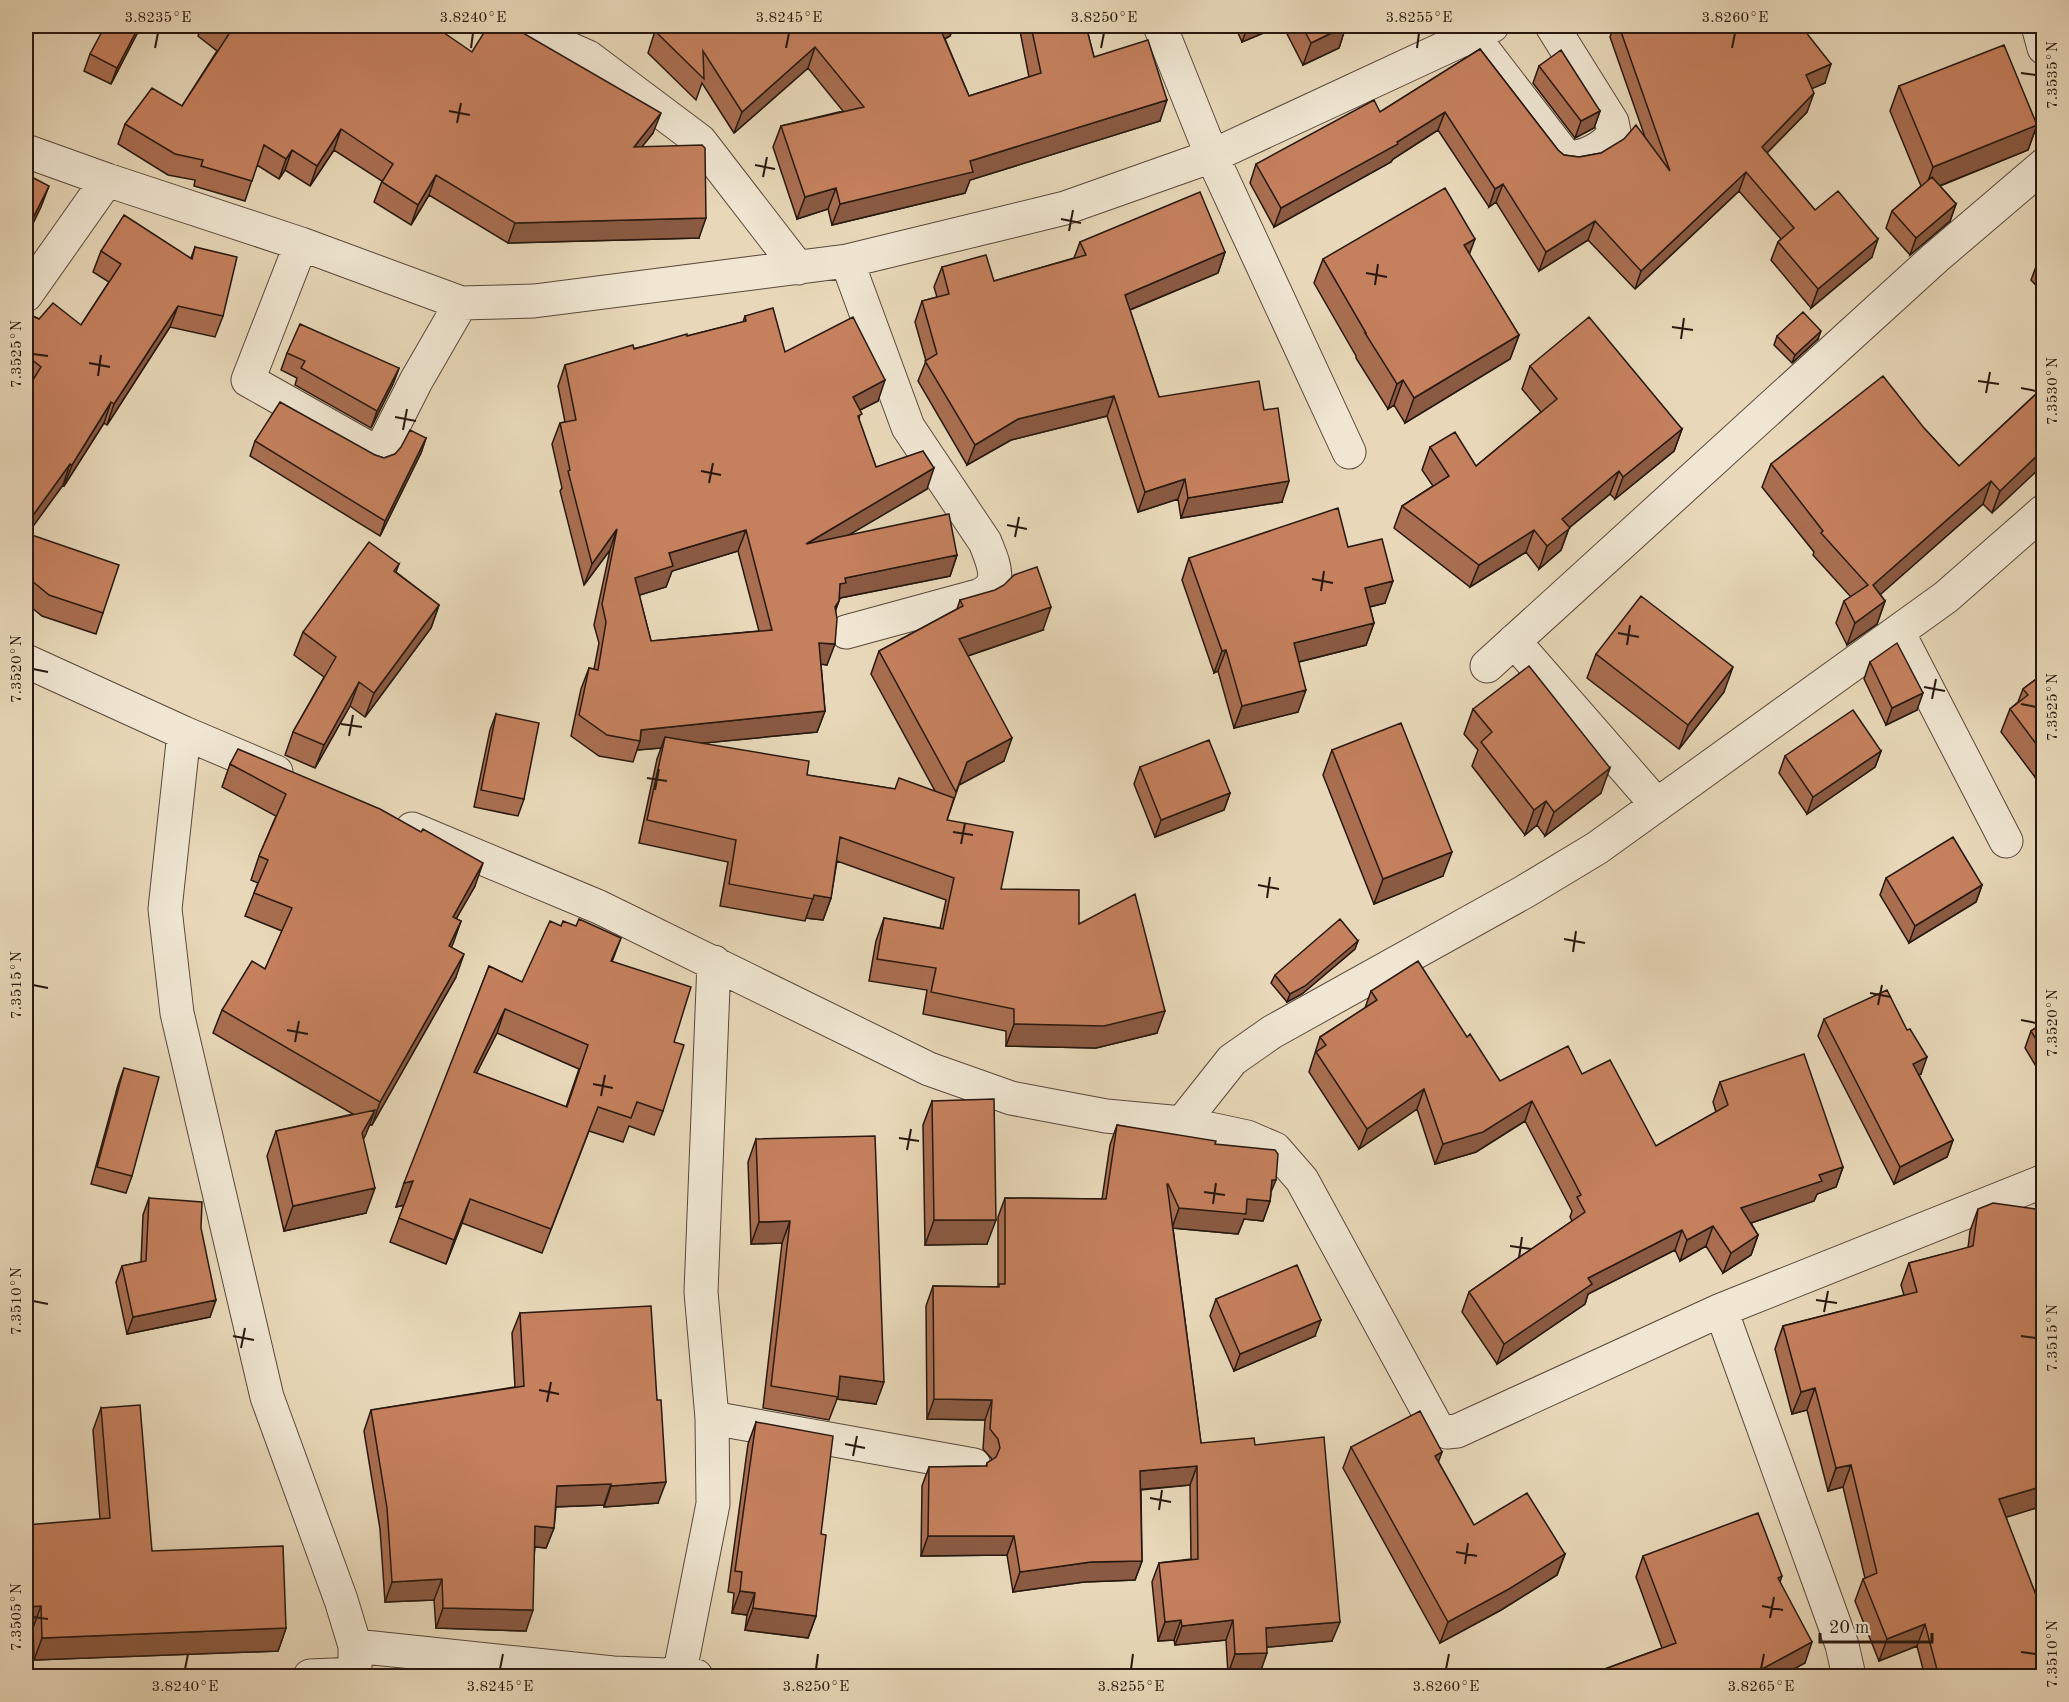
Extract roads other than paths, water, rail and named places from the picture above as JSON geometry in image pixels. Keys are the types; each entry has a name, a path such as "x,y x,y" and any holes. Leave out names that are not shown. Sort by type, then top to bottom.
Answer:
{"street":[{"path":"521,26 588,57 700,141 798,268"},
{"path":"1160,26 1212,156 1349,452"},
{"path":"26,151 107,180 301,243 461,303 534,301 847,261 1065,208 1212,156 1482,30 1566,157 1580,158 1611,139 1614,132 1612,122 1552,26"},
{"path":"2038,26 2043,48"},
{"path":"1487,666 1926,266 2043,165"},
{"path":"26,295 107,180"},
{"path":"301,243 248,380 379,454 416,381 461,303"},
{"path":"846,632 978,596 987,592 994,585 995,576 985,542 908,427 847,261"},
{"path":"1182,1124 1232,1060 1272,1032 1524,892 1597,848 1946,597 2043,511"},
{"path":"1898,632 2006,841"},
{"path":"1514,641 1657,805"},
{"path":"26,661 184,733 304,783"},
{"path":"184,733 165,909 177,1013 267,1397 341,1600 355,1666"},
{"path":"380,815 599,907 929,1069 1011,1098 1106,1116 1182,1124 1247,1137 1275,1149 1302,1180 1438,1429 1447,1432 1457,1431 1721,1310 2043,1181"},
{"path":"679,1676 714,1504 712,1418 701,1292 714,962"},
{"path":"1721,1310 1842,1645 1849,1677"},
{"path":"712,1418 974,1465"},
{"path":"310,1677 355,1666 696,1677"}]}
